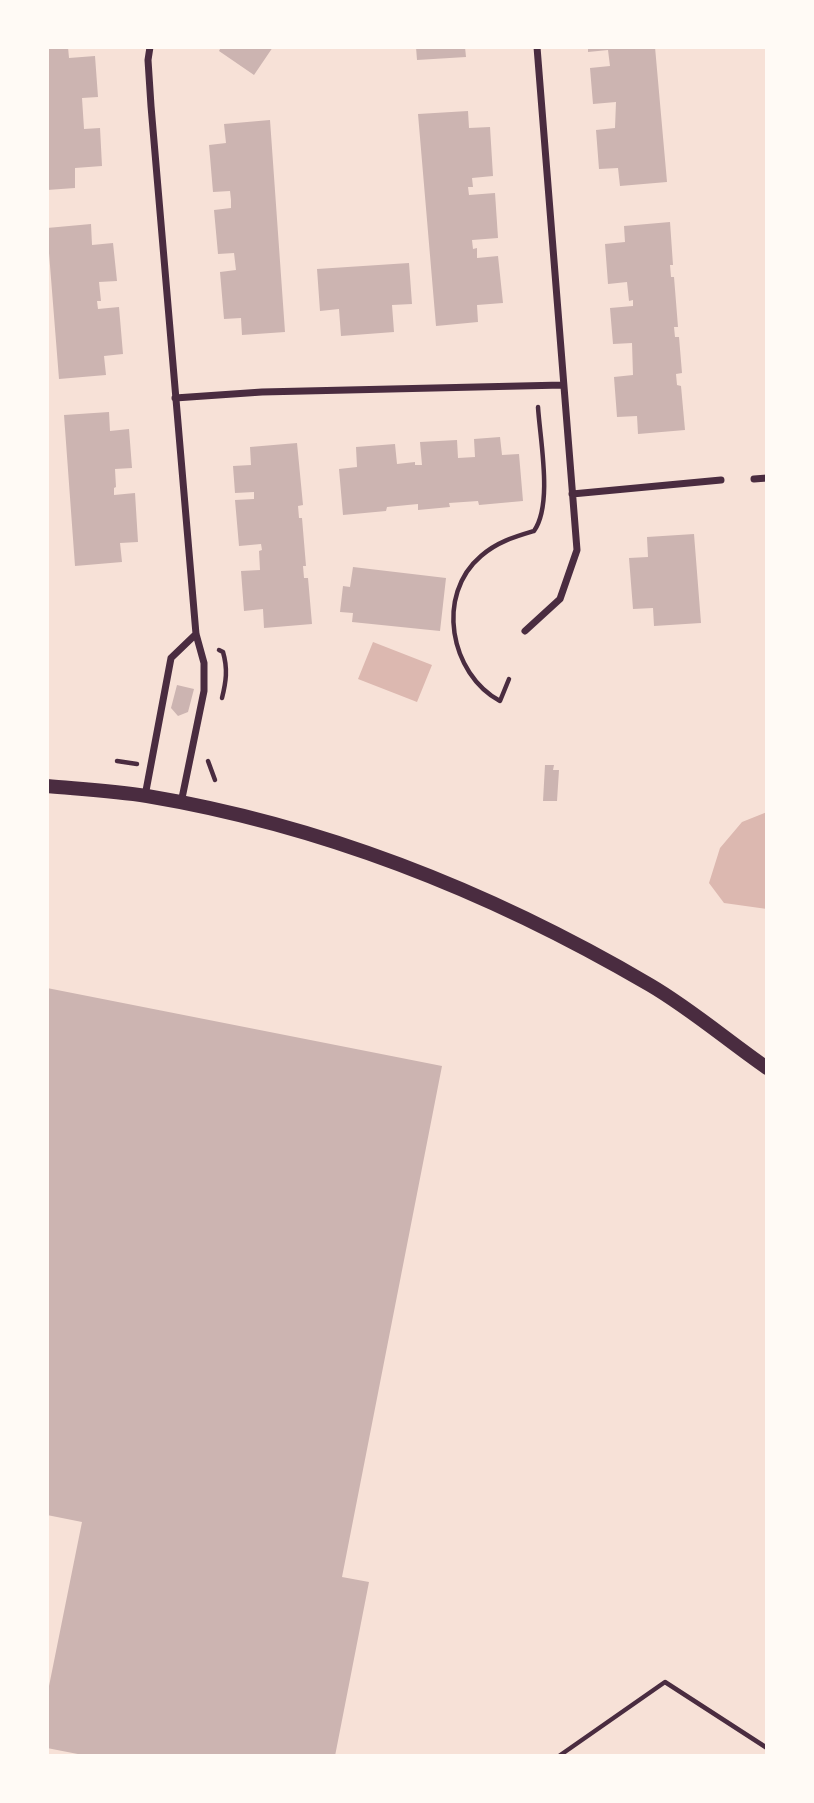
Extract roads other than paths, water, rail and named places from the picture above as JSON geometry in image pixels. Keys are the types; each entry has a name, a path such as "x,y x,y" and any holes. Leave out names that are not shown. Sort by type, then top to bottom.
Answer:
{"main road":[{"path":"47,786 145,796 254,819 397,863 466,890 548,928 653,987 767,1068"}],"street":[{"path":"150,47 148,60 151,106 175,398 196,634 204,663 204,691 180,803"},
{"path":"525,631 561,599 577,550 537,47"},
{"path":"175,398 262,391 563,385"},
{"path":"754,480 767,478"},
{"path":"572,494 721,480"},
{"path":"145,796 171,658 196,634"}]}
